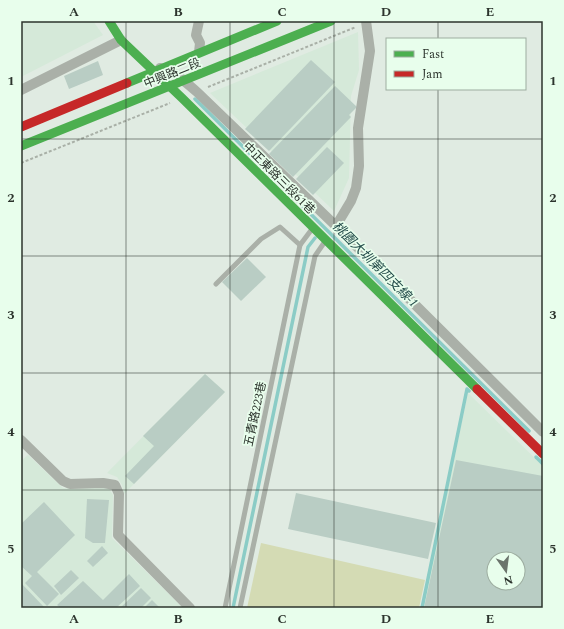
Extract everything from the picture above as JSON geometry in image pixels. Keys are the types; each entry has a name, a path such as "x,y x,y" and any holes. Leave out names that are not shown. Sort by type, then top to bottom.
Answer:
{"street":[{"name":"中正東路三段61巷","path":"108,21 121,40 154,69 543,454"},
{"path":"199,21 196,35 200,43 199,52"},
{"name":"中興路二段","path":"21,127 154,69 277,21"},
{"name":"中興路二段","path":"21,146 331,21"},
{"path":"336,226 351,201 356,188 359,166 358,128 370,51 366,22"},
{"path":"21,90 121,40"},
{"path":"154,69 170,71 184,81 336,226 543,432"},
{"path":"21,440 63,481 70,484 104,482 115,485 119,494 118,535 190,608"}],"lane":[{"path":"216,284 261,239 280,227 300,245"},
{"name":"五青路223巷","path":"225,608 300,245 313,228"},
{"path":"240,608 315,256 326,240"}],"path":[{"path":"208,87 366,22"},
{"path":"21,163 173,102"}],"shaded area":[{"path":"21,21 93,21 103,35 21,77"},
{"path":"358,32 359,70 351,96 349,178 334,211 210,93"},
{"path":"205,374 225,392 124,494 122,485 117,477 107,473"},
{"path":"468,393 543,466 543,608 423,608"},
{"path":"28,455 63,488 75,489 97,486 109,489 113,495 112,538 183,608 21,608 21,461"}],"green space":[{"path":"261,543 425,580 419,608 247,608"}],"building":[{"path":"311,60 335,82 269,151 245,129"},
{"path":"98,61 103,75 69,89 64,76"},
{"path":"335,86 357,107 349,115 351,117 293,177 269,154"},
{"path":"327,147 344,163 313,195 296,179"},
{"path":"247,258 266,277 241,301 222,282"},
{"path":"205,374 225,392 134,484 125,476 154,446 143,436"},
{"path":"456,460 543,476 543,608 424,608"},
{"path":"296,493 436,523 428,559 288,529"},
{"path":"87,499 109,500 105,543 93,543 85,538"},
{"path":"44,502 75,535 37,572 59,594 47,606 25,583 32,576 21,566 21,524"},
{"path":"102,546 108,553 93,567 87,561"},
{"path":"71,570 79,578 61,595 54,586"},
{"path":"129,574 140,586 116,608 61,608 57,605 83,581 103,600"},
{"path":"21,583 45,608 21,608"},
{"path":"141,588 151,598 141,608 120,608"},
{"path":"152,600 160,608 144,608"}],"waterway":[{"name":"桃園大圳第四支線-1","path":"195,99 529,431"},
{"path":"233,608 308,247 315,238"},
{"path":"422,608 467,389 469,391"},
{"path":"536,457 543,464"}],"traffic: fast":[{"path":"109,21 121,40 182,98 477,389"},
{"path":"127,83 277,21"},
{"path":"21,146 331,21"}],"traffic: jam":[{"path":"21,127 127,83"},
{"path":"477,389 543,454"}]}
